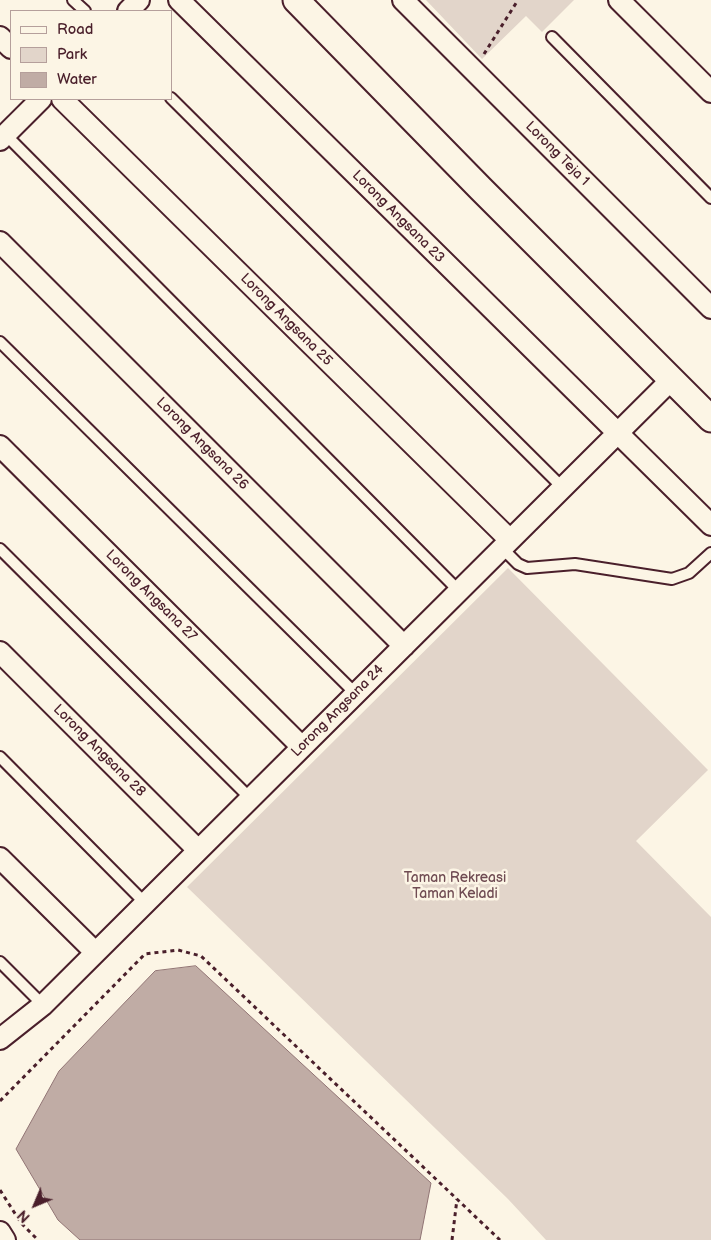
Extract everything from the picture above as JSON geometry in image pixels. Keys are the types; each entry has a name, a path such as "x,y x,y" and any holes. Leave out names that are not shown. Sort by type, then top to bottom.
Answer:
{"street":[{"path":"129,10 139,0"},
{"name":"Lorong Angsana 23","path":"179,0 711,525"},
{"path":"296,0 488,196 711,419"},
{"name":"Lorong Teja 1","path":"403,0 711,308"},
{"path":"618,0 711,92"},
{"path":"0,37 10,47"},
{"path":"2,134 40,100"},
{"name":"Lorong Angsana 25","path":"63,100 506,544"},
{"name":"Lorong Angsana 26","path":"0,242 404,646"},
{"name":"Lorong Angsana 24","path":"0,1040 43,1005 672,379"},
{"name":"Lorong Angsana 27","path":"0,446 302,747"},
{"name":"Lorong Angsana 28","path":"0,652 198,850"},
{"path":"0,858 95,952"},
{"path":"0,1232 5,1240"}],"lane":[{"path":"73,0 84,10"},
{"path":"552,37 711,198"},
{"path":"172,99 562,488"},
{"path":"2,134 459,591"},
{"path":"0,342 356,694"},
{"path":"506,544 518,564 527,568 575,564 672,579 681,578 689,574 711,553"},
{"path":"0,550 250,798"},
{"path":"0,757 145,903"},
{"path":"0,962 43,1005"}],"path":[{"path":"474,71 498,29 518,0"},
{"path":"0,1102 145,954 178,950 201,956 500,1240"},
{"path":"0,1190 21,1223 38,1240"},
{"path":"452,1240 457,1199"}],"green space":[{"path":"426,0 574,0 542,32 526,16 482,59"},
{"name":"Taman Rekreasi Taman Keladi","path":"508,568 708,770 636,841 711,917 711,1240 546,1240 508,1199 187,887"}],"water":[{"path":"196,966 431,1183 420,1240 80,1240 58,1220 16,1149 59,1071 155,971"}]}
